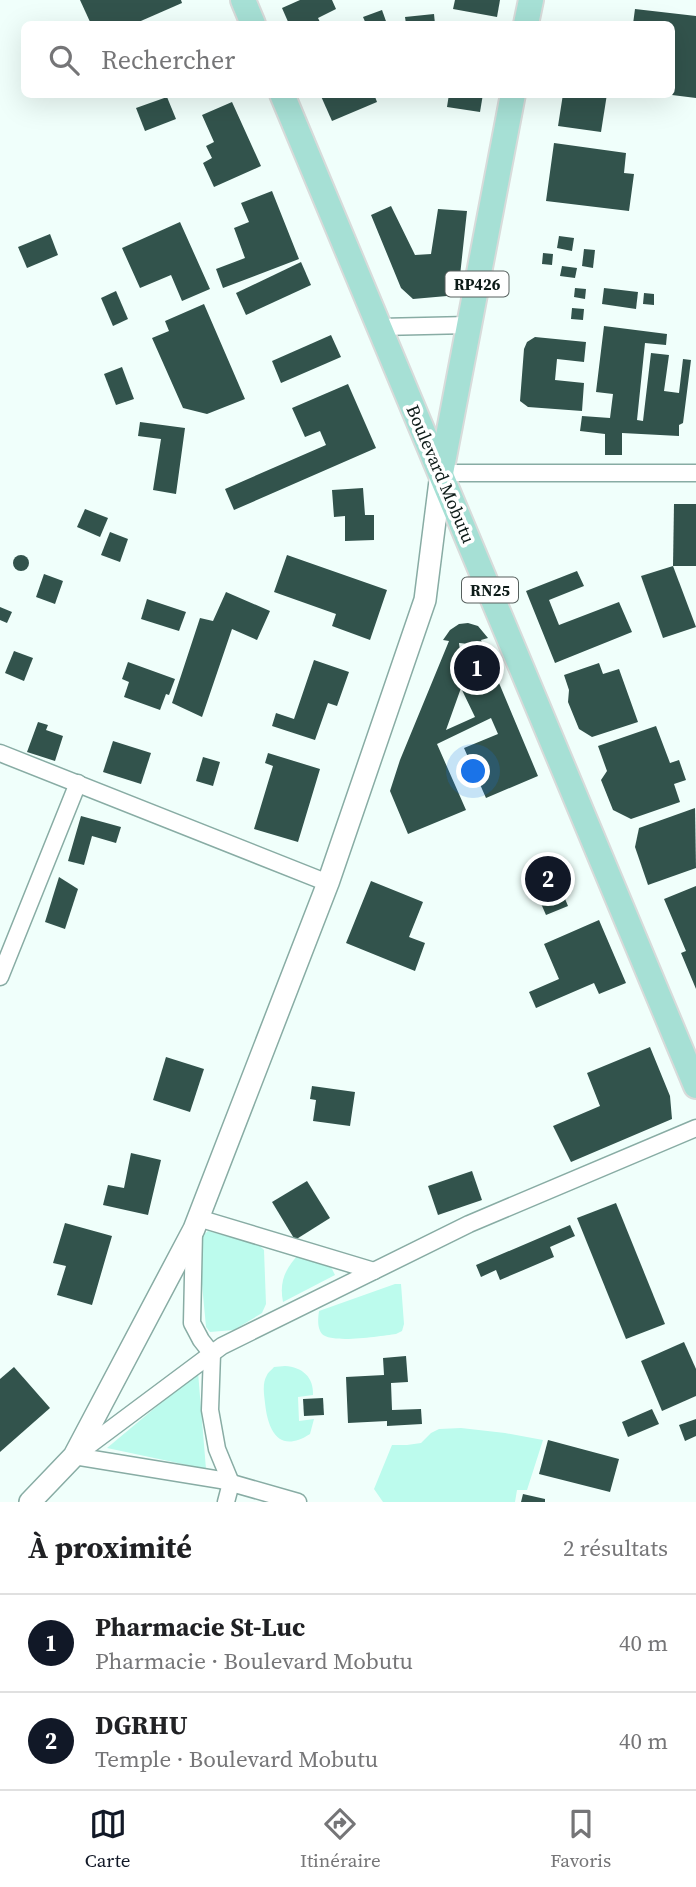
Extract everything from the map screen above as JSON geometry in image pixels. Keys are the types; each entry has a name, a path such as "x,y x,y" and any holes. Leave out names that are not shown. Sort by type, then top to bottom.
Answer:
{"main road":[{"path":"243,0 252,21"},
{"path":"527,21 531,0"},
{"name":"Boulevard Mobutu","path":"284,98 696,1086"},
{"name":"RP426","path":"441,473 512,98"}],"street":[{"path":"380,327 469,325"},
{"path":"74,1457 196,1223 328,883 425,600 441,473 696,473"},
{"path":"0,753 328,883"},
{"path":"0,977 78,783"},
{"path":"30,1502 74,1457 222,1346 469,1224 696,1128"},
{"path":"196,1223 374,1271"},
{"path":"196,1223 192,1323 212,1354 210,1410 217,1449 231,1483 226,1502"},
{"path":"74,1457 231,1483 298,1502"}],"green space":[{"path":"208,1231 259,1245 264,1250 266,1304 262,1313 234,1330 210,1332 206,1327 200,1263 202,1236"},
{"path":"299,1254 330,1265 335,1275 283,1302 284,1276"},
{"path":"401,1284 404,1324 402,1331 369,1338 346,1339 327,1337 320,1332 319,1311"},
{"path":"274,1367 297,1368 306,1374 313,1389 313,1395 298,1397 299,1421 314,1419 310,1434 290,1442 277,1436 272,1430 264,1392 264,1381 268,1373"},
{"path":"198,1372 206,1469 107,1448"},
{"path":"461,1428 543,1440 527,1490 517,1490 515,1502 383,1502 374,1489 392,1445 421,1443 439,1429"}],"building":[{"path":"80,0 181,0 182,3 141,21 90,21"},
{"path":"300,0 332,0 336,9 318,18 320,21 288,21 282,8"},
{"path":"455,0 500,0 497,17 453,9"},
{"path":"635,9 696,16 696,98 675,95 675,21 633,21"},
{"path":"382,10 386,21 365,21 363,17"},
{"path":"434,14 435,21 406,21 405,17"},
{"path":"167,98 176,119 145,131 136,108"},
{"path":"322,98 376,98 377,102 332,121"},
{"path":"448,98 482,98 480,112 447,107"},
{"path":"562,98 606,98 601,132 558,126"},
{"path":"232,102 261,166 214,187 203,163 212,158 206,146 214,142 202,115"},
{"path":"554,143 626,153 624,173 634,174 629,211 546,201"},
{"path":"272,191 299,259 223,288 216,269 245,258 234,228 249,222 241,203"},
{"path":"391,206 415,255 431,254 438,209 467,211 459,285 447,296 413,299 401,288 371,215"},
{"path":"180,222 210,289 182,301 171,275 140,288 122,248"},
{"path":"50,234 58,255 27,268 18,247"},
{"path":"559,236 574,238 572,251 557,248"},
{"path":"584,249 595,250 593,268 582,266"},
{"path":"543,253 553,254 552,265 542,264"},
{"path":"301,262 311,285 246,315 236,293"},
{"path":"562,266 577,268 575,278 560,276"},
{"path":"575,288 586,289 585,299 574,297"},
{"path":"604,288 638,292 636,309 602,304"},
{"path":"116,291 128,319 113,326 101,298"},
{"path":"644,293 654,294 654,305 643,304"},
{"path":"204,304 245,399 207,414 183,408 152,338 169,331 165,321"},
{"path":"572,308 584,309 583,320 571,319"},
{"path":"604,326 667,334 666,345 645,343 637,420 643,421 651,353 669,355 664,391 679,393 683,359 691,360 679,436 622,433 622,455 605,455 605,434 580,431 582,416 610,418 613,394 596,392"},
{"path":"331,335 341,357 281,383 272,361"},
{"path":"535,337 586,342 584,362 557,359 555,380 584,383 582,411 528,407 520,401 524,349 527,342"},
{"path":"122,367 134,399 116,405 104,374"},
{"path":"348,384 376,448 234,510 225,489 326,445 320,431 305,437 292,408"},
{"path":"140,422 185,428 176,494 153,490 161,439 138,436"},
{"path":"363,488 365,515 374,515 374,540 345,541 345,516 334,517 332,490"},
{"path":"674,504 696,504 696,566 673,566"},
{"path":"85,509 108,518 100,537 77,527"},
{"path":"110,532 128,539 120,562 101,555"},
{"path":"21,555 27,557 27,569 21,571 15,569 13,563 15,557"},
{"path":"287,555 387,590 370,640 332,626 336,614 274,592"},
{"path":"673,566 696,627 663,638 641,576"},
{"path":"577,571 584,586 549,600 559,625 619,602 632,632 555,663 526,591"},
{"path":"44,574 63,581 55,604 36,597"},
{"path":"226,592 270,611 257,640 232,629 202,717 172,703 200,618 213,621"},
{"path":"147,599 186,612 179,631 141,619"},
{"path":"0,607 12,612 7,623 0,620"},
{"path":"459,624 478,626 488,638 481,640 538,776 486,798 464,748 498,734 491,718 437,744 466,810 408,834 390,791 449,641 443,640 450,630","holes":["459,643 469,644 469,656 461,658","461,658 469,684 461,688","461,688 475,717 446,730"]},
{"path":"14,651 33,658 24,681 5,673"},
{"path":"314,660 349,672 337,706 328,703 315,740 272,726 276,713 294,719"},
{"path":"128,662 175,679 160,710 124,697 129,682 122,679"},
{"path":"599,663 603,674 619,669 638,722 592,737 579,729 568,702 569,690 564,675"},
{"path":"38,722 48,725 46,730 63,736 55,761 27,752"},
{"path":"656,726 670,763 679,760 686,780 674,784 680,802 631,819 613,810 601,780 607,771 598,746"},
{"path":"113,741 151,753 141,784 103,772"},
{"path":"268,753 320,769 298,842 254,829 273,766 265,763"},
{"path":"203,757 220,762 213,786 196,781"},
{"path":"695,808 696,868 648,885 635,847 639,828"},
{"path":"81,816 121,827 116,843 92,836 84,865 68,861"},
{"path":"553,855 567,866 573,880 570,891 563,894 568,906 546,915 525,867"},
{"path":"59,877 78,889 65,929 45,922"},
{"path":"371,881 423,902 409,937 425,943 415,971 346,943"},
{"path":"696,886 696,989 681,953 686,951 664,899"},
{"path":"599,920 626,983 599,994 594,983 536,1008 529,992 559,979 544,944"},
{"path":"650,1047 670,1096 672,1119 571,1162 553,1126 600,1106 587,1073"},
{"path":"166,1057 204,1069 190,1112 153,1100"},
{"path":"312,1086 355,1092 350,1126 313,1121 316,1100 310,1099"},
{"path":"131,1153 161,1160 148,1215 103,1205 108,1185 124,1188"},
{"path":"472,1171 482,1200 438,1215 428,1186"},
{"path":"307,1181 330,1218 295,1240 272,1202"},
{"path":"616,1203 665,1324 626,1339 577,1218"},
{"path":"65,1223 112,1236 92,1305 57,1295 66,1266 53,1263"},
{"path":"570,1225 575,1236 550,1247 554,1257 500,1280 496,1270 481,1277 476,1265"},
{"path":"684,1342 696,1369 696,1396 662,1411 641,1361"},
{"path":"406,1356 408,1382 391,1383 392,1410 421,1409 422,1424 387,1426 387,1421 348,1423 346,1377 384,1375 383,1358"},
{"path":"14,1367 50,1408 0,1452 0,1379"},
{"path":"323,1398 324,1415 304,1416 303,1399"},
{"path":"652,1409 659,1424 628,1437 622,1422"},
{"path":"696,1419 696,1436 685,1441 679,1425"},
{"path":"548,1440 619,1459 610,1492 539,1474"},
{"path":"523,1494 545,1499 545,1502 521,1502"}],"place":[{"name":"Pharmacie St-Luc","path":"477,668"},
{"name":"DGRHU","path":"548,879"}]}
